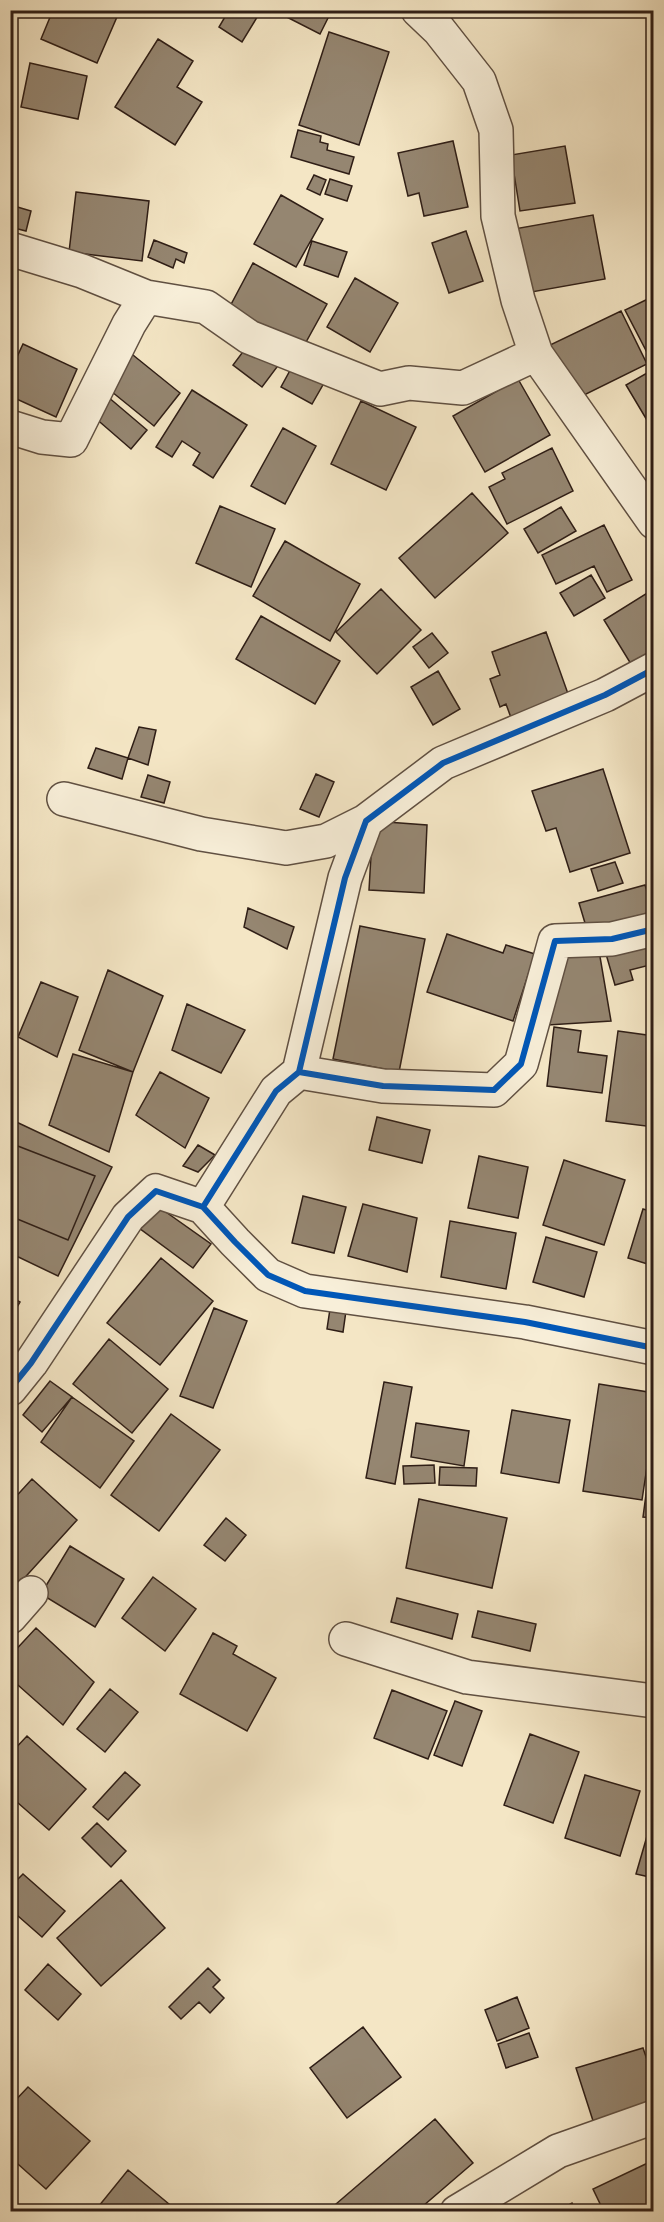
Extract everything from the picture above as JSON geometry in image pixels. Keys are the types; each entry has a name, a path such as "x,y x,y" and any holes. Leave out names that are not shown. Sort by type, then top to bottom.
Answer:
{"street":[{"path":"418,10 439,30 479,81 496,130 498,216 518,300 536,354 654,522"},
{"path":"10,249 82,272 146,297 206,307 249,337 380,388 409,383 464,388 536,354"},
{"path":"10,427 42,437 71,440 129,324 146,297"},
{"path":"64,799 201,834 286,848 327,841 366,821 443,763 605,695 654,669"},
{"path":"203,1207 276,1092 299,1072 345,878 366,821"},
{"path":"299,1072 383,1086 494,1090 521,1064 555,941 612,939 654,929"},
{"path":"10,1389 128,1217 156,1191 203,1207 268,1275 305,1291 525,1322 654,1348"},
{"path":"346,1639 467,1677 654,1701"},
{"path":"457,2211 558,2151 654,2117"}],"building":[{"path":"53,10 120,10 97,63 41,39"},
{"path":"229,10 253,10 259,14 242,42 219,27"},
{"path":"273,10 332,10 320,34"},
{"path":"329,32 389,52 359,145 299,125"},
{"path":"158,39 193,61 177,87 202,102 175,145 115,107"},
{"path":"30,63 87,76 78,119 21,107"},
{"path":"298,130 321,136 320,142 328,144 327,150 354,157 349,174 291,157"},
{"path":"453,141 468,207 424,216 419,193 408,196 398,153"},
{"path":"565,146 575,203 520,211 511,155"},
{"path":"314,175 326,180 320,195 307,189"},
{"path":"330,179 352,186 347,201 325,194"},
{"path":"76,192 149,201 142,261 69,252"},
{"path":"281,195 323,219 296,267 254,244"},
{"path":"14,206 31,211 26,231 10,227"},
{"path":"593,215 605,279 526,293 514,229"},
{"path":"466,231 483,281 449,293 432,243"},
{"path":"154,240 187,253 184,263 176,259 173,268 148,257"},
{"path":"312,241 347,252 338,277 304,265"},
{"path":"253,263 327,304 300,353 227,312"},
{"path":"355,278 398,303 370,352 327,327"},
{"path":"654,296 654,361 652,362 625,310"},
{"path":"621,311 647,364 576,399 550,345"},
{"path":"251,341 280,363 262,387 233,365"},
{"path":"23,344 77,369 56,417 10,396 10,372"},
{"path":"128,351 180,393 154,426 101,383"},
{"path":"293,365 324,383 312,404 281,387"},
{"path":"654,369 654,432 626,385"},
{"path":"518,379 550,435 485,472 453,416"},
{"path":"192,390 247,425 213,478 193,465 200,453 182,441 172,457 156,447"},
{"path":"101,391 147,430 131,449 86,410"},
{"path":"361,401 416,427 386,490 331,464"},
{"path":"283,428 316,446 285,504 251,486"},
{"path":"552,448 573,491 507,524 489,487 505,479 502,473"},
{"path":"654,475 654,501 642,482"},
{"path":"472,493 508,533 435,598 399,558"},
{"path":"220,506 275,529 251,587 196,563"},
{"path":"561,507 576,531 538,553 524,529"},
{"path":"604,525 632,580 607,592 594,566 556,584 542,555"},
{"path":"285,541 360,584 330,641 253,596"},
{"path":"591,575 605,598 574,616 560,593"},
{"path":"381,589 421,630 377,674 336,632"},
{"path":"652,590 654,657 634,669 604,620"},
{"path":"261,616 340,661 315,704 236,659"},
{"path":"546,632 572,705 514,726 506,704 500,707 490,679 500,675 492,652"},
{"path":"432,633 448,653 429,668 413,647"},
{"path":"438,671 460,709 433,725 411,687"},
{"path":"139,727 156,730 148,765 128,758"},
{"path":"96,748 128,758 122,779 88,768"},
{"path":"603,769 630,853 570,872 556,828 546,831 532,791"},
{"path":"316,774 334,782 319,817 300,809"},
{"path":"148,775 170,782 164,803 141,797"},
{"path":"373,821 427,825 424,893 369,890"},
{"path":"615,862 623,883 598,891 591,869"},
{"path":"645,885 654,914 588,933 579,903"},
{"path":"248,908 294,927 287,949 244,927"},
{"path":"360,926 425,939 399,1072 333,1059"},
{"path":"447,934 503,953 506,945 535,954 513,1021 427,992"},
{"path":"654,941 654,964 630,970 633,980 615,985 606,954"},
{"path":"598,945 611,1021 548,1025 562,946"},
{"path":"108,970 163,996 133,1072 79,1050"},
{"path":"41,982 78,997 57,1057 18,1037"},
{"path":"187,1004 245,1030 221,1073 172,1050"},
{"path":"554,1027 581,1031 578,1052 607,1056 602,1093 547,1086"},
{"path":"618,1031 654,1036 654,1127 606,1121"},
{"path":"73,1054 133,1072 109,1152 49,1125"},
{"path":"160,1072 209,1098 185,1148 136,1115"},
{"path":"377,1117 430,1130 422,1163 369,1150"},
{"path":"10,1119 112,1167 58,1276 10,1253"},
{"path":"10,1143 95,1176 68,1240 10,1216"},
{"path":"198,1145 215,1155 198,1172 183,1166"},
{"path":"479,1156 528,1167 518,1218 468,1208"},
{"path":"564,1160 625,1180 604,1245 543,1225"},
{"path":"303,1196 346,1207 334,1253 292,1243"},
{"path":"363,1204 417,1218 407,1272 348,1256"},
{"path":"156,1205 211,1244 193,1268 139,1228"},
{"path":"643,1209 654,1212 654,1266 628,1258"},
{"path":"450,1221 516,1233 506,1289 441,1277"},
{"path":"546,1237 597,1252 584,1297 533,1282"},
{"path":"161,1258 213,1301 160,1365 107,1323"},
{"path":"10,1296 20,1302 10,1319"},
{"path":"214,1308 247,1321 213,1408 180,1396"},
{"path":"330,1309 346,1311 343,1332 327,1329"},
{"path":"109,1339 168,1389 132,1433 73,1384"},
{"path":"50,1381 72,1397 42,1432 23,1415"},
{"path":"384,1382 412,1387 395,1484 366,1478"},
{"path":"599,1384 654,1393 654,1420 642,1500 583,1491"},
{"path":"72,1397 134,1441 100,1488 41,1442"},
{"path":"512,1410 570,1420 559,1483 501,1473"},
{"path":"171,1414 220,1450 159,1531 111,1495"},
{"path":"416,1423 469,1431 464,1466 411,1457"},
{"path":"434,1465 435,1483 404,1484 403,1466"},
{"path":"440,1467 477,1468 476,1486 439,1485"},
{"path":"32,1479 77,1520 19,1584 10,1577 10,1503"},
{"path":"647,1487 654,1488 654,1518 643,1517"},
{"path":"419,1499 507,1518 492,1588 406,1568"},
{"path":"226,1518 246,1535 225,1561 204,1545"},
{"path":"70,1546 124,1579 95,1627 41,1594"},
{"path":"153,1577 196,1609 165,1651 122,1618"},
{"path":"397,1598 458,1614 452,1639 391,1622"},
{"path":"478,1611 536,1624 530,1651 472,1637"},
{"path":"36,1628 94,1682 63,1725 10,1678 10,1656"},
{"path":"213,1633 237,1646 233,1654 276,1678 247,1731 180,1694"},
{"path":"110,1689 138,1712 105,1752 77,1729"},
{"path":"392,1690 447,1711 428,1759 374,1738"},
{"path":"455,1701 482,1711 462,1766 434,1755"},
{"path":"530,1734 579,1752 553,1823 504,1805"},
{"path":"27,1736 86,1789 49,1830 10,1796 10,1754"},
{"path":"125,1772 140,1785 108,1820 93,1807"},
{"path":"585,1775 640,1791 620,1856 565,1838"},
{"path":"654,1812 654,1878 636,1874"},
{"path":"97,1823 126,1851 111,1867 82,1838"},
{"path":"23,1874 65,1911 42,1937 10,1909 10,1887"},
{"path":"121,1880 165,1928 101,1986 57,1938"},
{"path":"48,1964 81,1994 58,2020 25,1990"},
{"path":"208,1968 220,1980 213,1987 224,1998 210,2013 199,2002 181,2019 169,2007"},
{"path":"517,1997 529,2028 497,2041 485,2010"},
{"path":"363,2027 401,2077 347,2118 310,2068"},
{"path":"529,2033 538,2057 506,2068 498,2044"},
{"path":"643,2048 654,2080 654,2113 596,2130 576,2068"},
{"path":"28,2087 90,2141 46,2189 10,2157 10,2106"},
{"path":"435,2119 473,2163 416,2212 343,2212 336,2204"},
{"path":"654,2160 654,2212 604,2212 593,2189"},
{"path":"128,2170 175,2209 172,2212 94,2212"},
{"path":"572,2203 576,2212 556,2212"}],"cycle path":[{"path":"299,1072 345,878 366,821 443,763 605,695 654,669"},
{"path":"203,1207 276,1091 299,1072 383,1086 494,1090 521,1064 555,941 612,939 654,929"},
{"path":"10,1389 31,1363 128,1217 156,1191 203,1207 268,1275 305,1291 525,1322 654,1348"}]}
